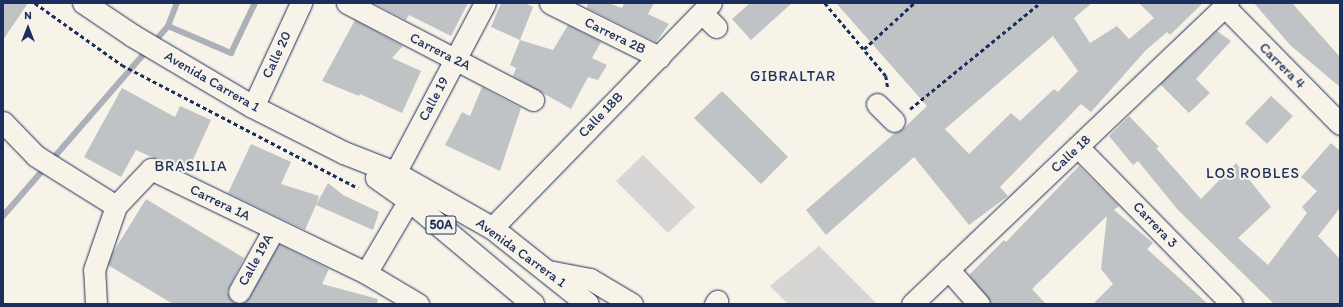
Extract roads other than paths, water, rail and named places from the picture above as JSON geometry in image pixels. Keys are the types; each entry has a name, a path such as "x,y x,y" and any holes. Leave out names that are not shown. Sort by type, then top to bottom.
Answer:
{"main road":[{"name":"Avenida Carrera 1","path":"84,3 133,36 253,106 344,153 395,173 492,228 588,304"},
{"name":"Avenida Carrera 1","path":"344,153 409,200 492,267 533,304"},
{"path":"492,267 548,271"}],"street":[{"name":"Calle 20","path":"253,106 301,3"},
{"name":"Carrera 2A","path":"347,3 533,100"},
{"name":"Calle 19","path":"395,173 485,3"},
{"name":"Carrera 2B","path":"550,3 659,57"},
{"name":"Carrera 4","path":"1226,5 1340,124"},
{"name":"Calle 18","path":"912,304 1226,5"},
{"name":"Calle 18B","path":"492,228 659,57 710,14"},
{"path":"876,104 894,121"},
{"path":"3,122 36,156 116,206 94,270 96,304"},
{"name":"Carrera 3","path":"1078,147 1232,304"},
{"name":"Carrera 1A","path":"116,206 151,169 366,273 393,298 418,304"},
{"path":"366,273 409,200"},
{"name":"Calle 19A","path":"239,292 274,229"},
{"path":"948,269 979,304"},
{"path":"548,271 590,279 632,304"}],"waterway":[{"path":"168,26 177,3"},
{"path":"3,216 168,26 231,53 255,3"}],"district":[{"name":"GIBRALTAR","path":"793,77"},
{"name":"BRASILIA","path":"191,167"},
{"name":"LOS ROBLES","path":"1253,174"}]}
